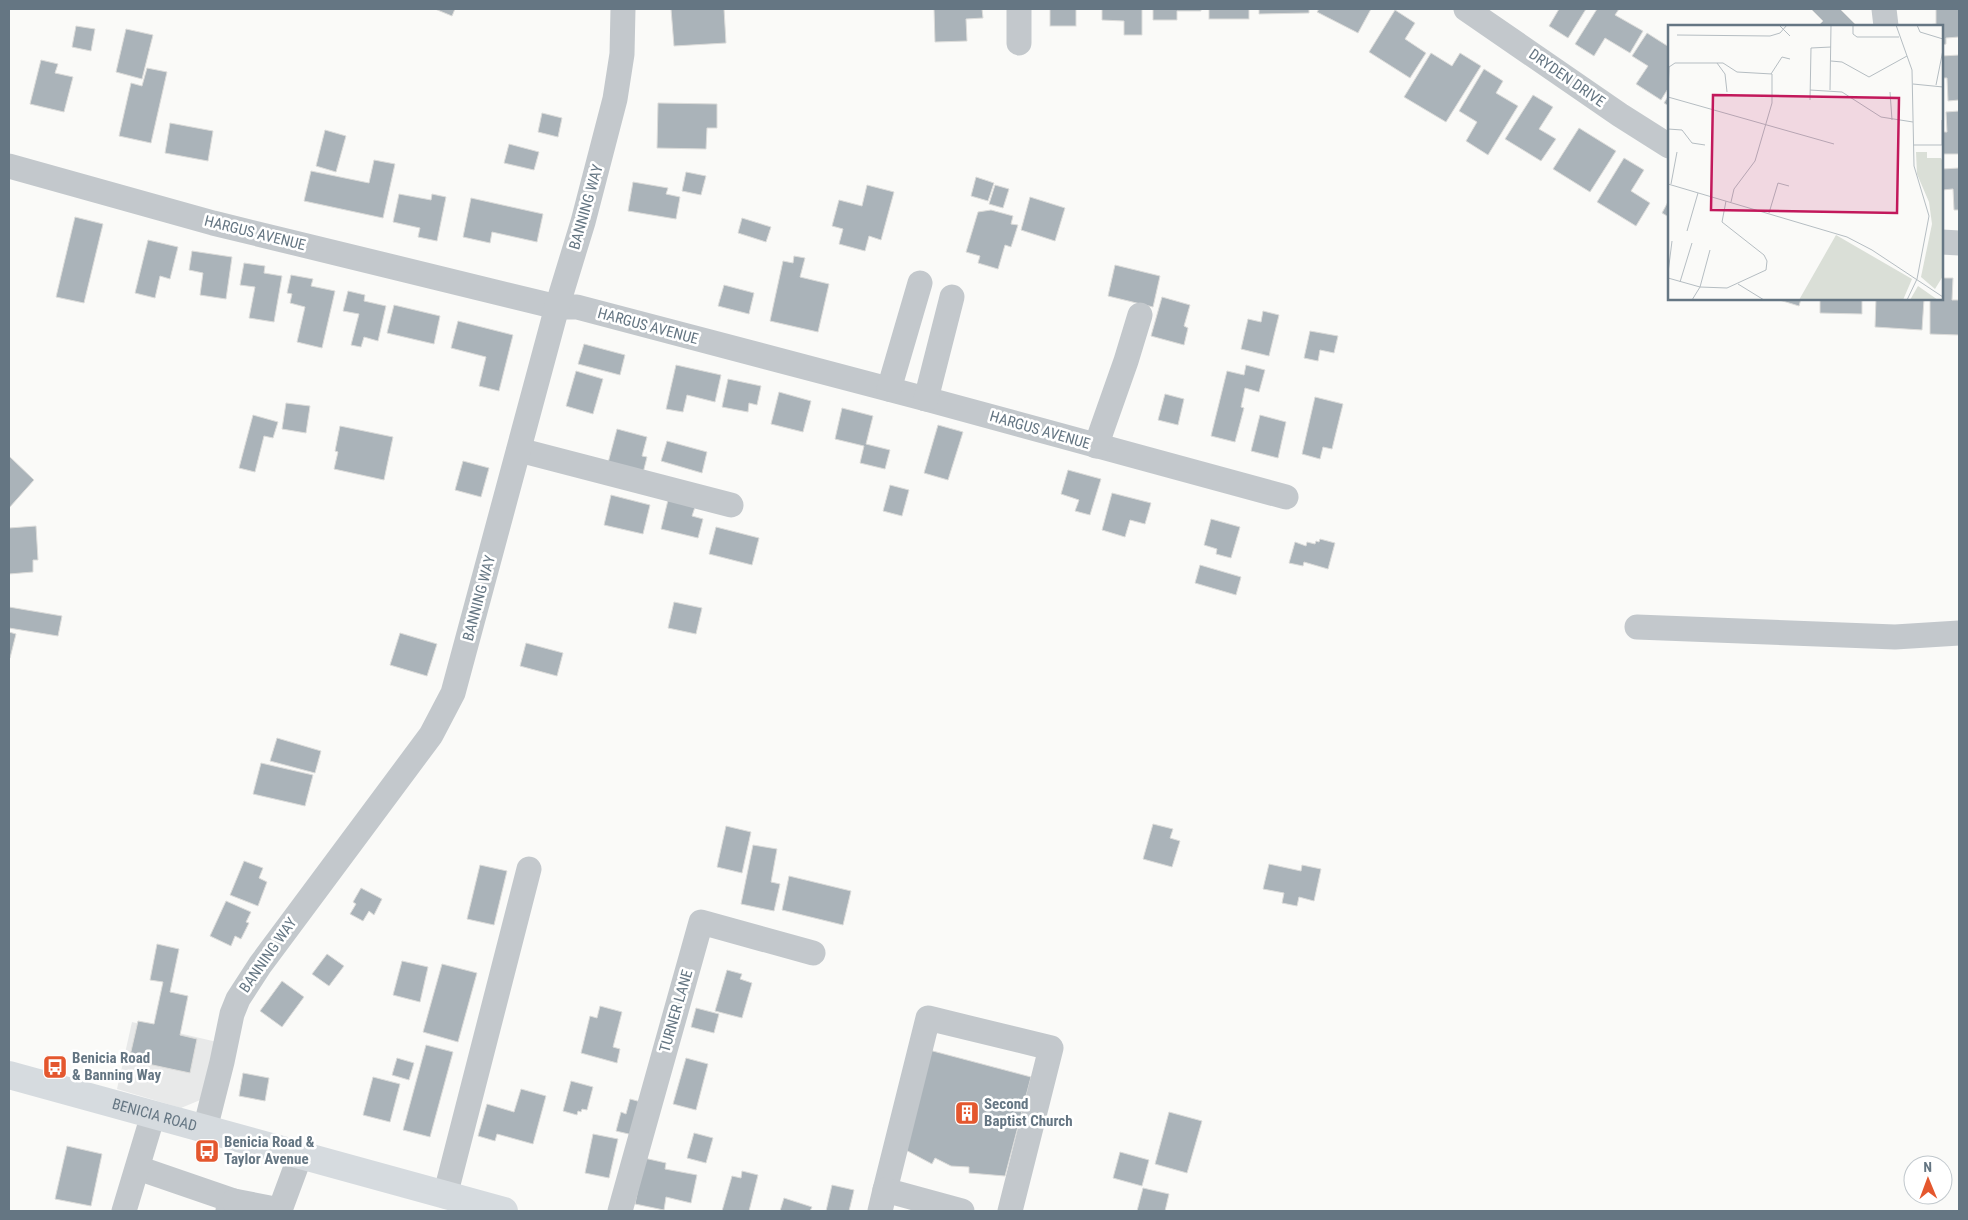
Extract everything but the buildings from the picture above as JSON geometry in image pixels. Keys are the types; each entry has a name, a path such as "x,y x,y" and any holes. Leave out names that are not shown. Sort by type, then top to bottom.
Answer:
{"main road":[{"name":"BENICIA ROAD","path":"9,1075 300,1156 452,1202 504,1211"}],"street":[{"name":"BANNING WAY","path":"205,1129 232,1014 238,999 271,949 431,735 453,693 557,307 583,222 615,98 622,54 623,9"},
{"path":"1019,9 1019,43"},
{"name":"DRYDEN DRIVE","path":"1466,9 1620,115 1668,145"},
{"path":"1884,9 1886,25"},
{"name":"HARGUS AVENUE","path":"9,166 213,223 557,307 577,307 889,389 1286,497"},
{"path":"1943,242 1959,243"},
{"path":"889,389 920,283"},
{"path":"926,399 952,297"},
{"path":"1096,446 1140,315"},
{"path":"519,450 731,505"},
{"path":"1637,627 1895,637 1959,633"},
{"path":"452,1202 529,868"},
{"name":"TURNER LANE","path":"620,1211 701,922 813,953"},
{"path":"962,1211 883,1201 928,1018 1051,1048 1010,1211"},
{"path":"124,1211 153,1115"},
{"path":"138,1168 231,1206 280,1210 300,1156"}],"shaded area":[{"path":"132,1022 217,1042 205,1098 181,1108 117,1089"}],"place":[{"name":"Benicia Road & Banning Way","path":"55,1067"},
{"name":"Second Baptist Church","path":"967,1113"},
{"name":"Benicia Road & Taylor Avenue","path":"207,1151"}]}
